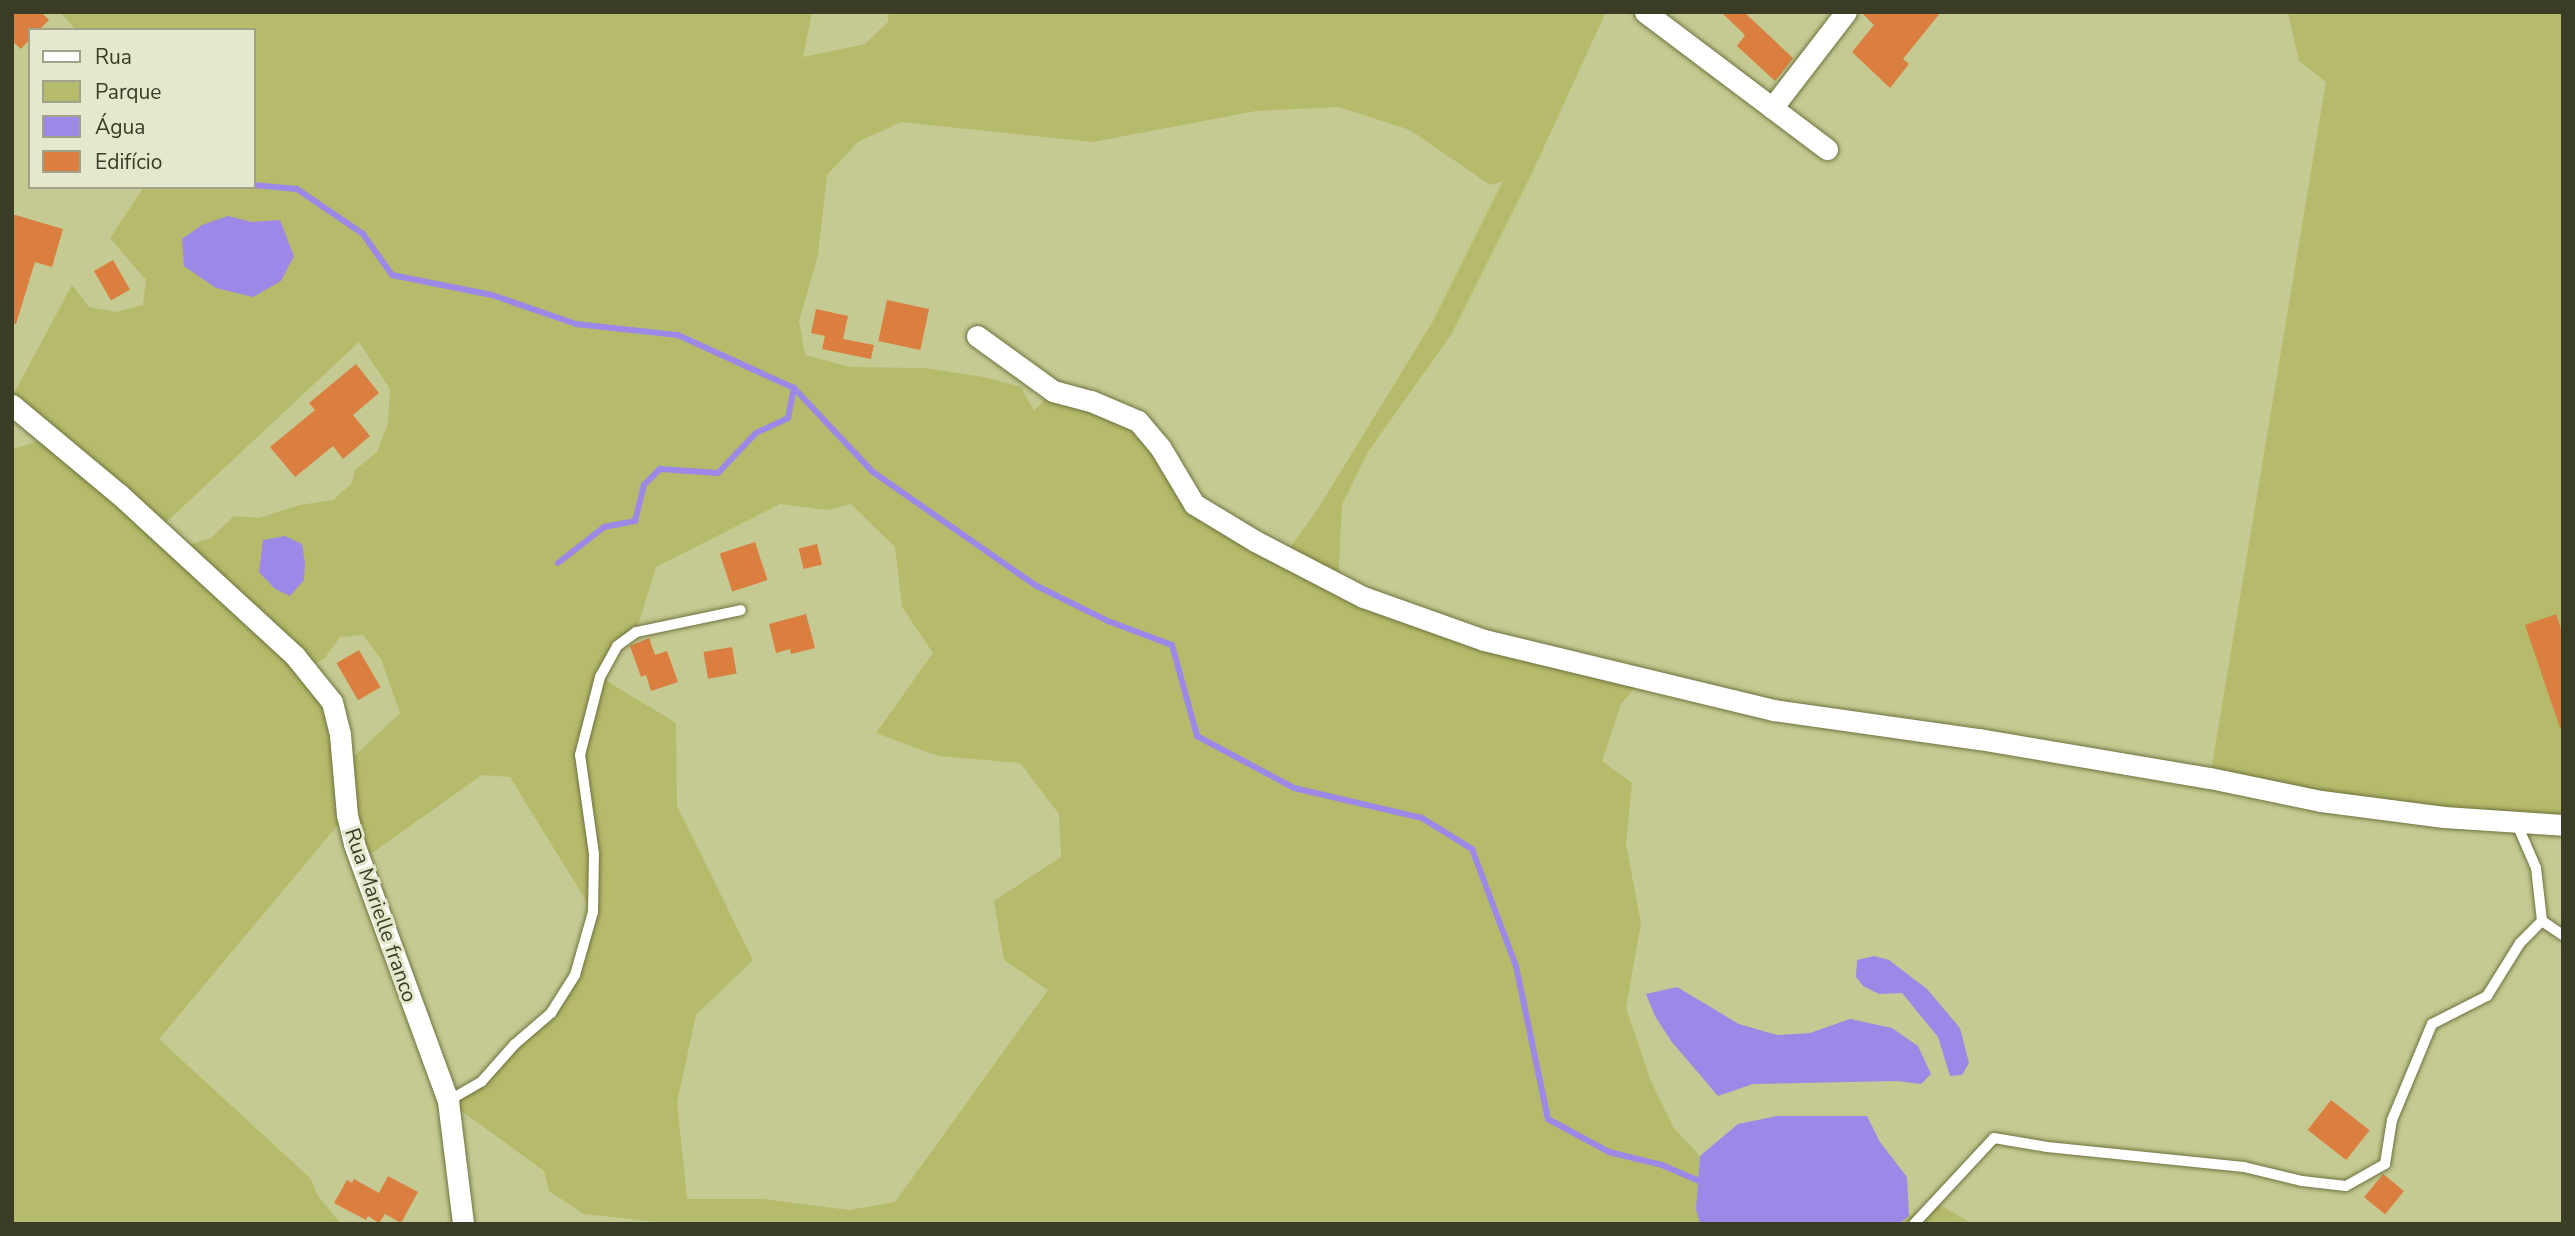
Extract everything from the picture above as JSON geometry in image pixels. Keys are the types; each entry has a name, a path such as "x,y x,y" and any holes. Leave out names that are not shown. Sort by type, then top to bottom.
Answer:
{"street":[{"path":"1772,108 1846,12"},
{"path":"1655,15 1828,149"},
{"path":"976,336 1053,391 1091,401 1138,421 1160,447 1194,505 1363,597 1484,640 1774,710 1979,739 2210,778 2321,801 2444,817 2563,825"},
{"name":"Rua Marielle franco","path":"12,405 119,494 295,656 332,702 340,735 346,815 354,844 448,1101 463,1224"}],"lane":[{"path":"448,1101 482,1080 515,1044 551,1013 575,975 593,912 594,854 580,755 600,677 617,646 636,632 741,610"},
{"path":"2516,821 2536,868 2542,921 2563,935"},
{"path":"1914,1224 1994,1138 2047,1147 2244,1167 2302,1181 2346,1186 2385,1164 2392,1120 2432,1024 2487,996 2520,943 2542,921"}],"green space":[{"path":"60,12 812,12 803,57 865,44 888,22 889,12 1606,12 1532,173 1451,335 1368,452 1342,505 1338,584 1641,680 1621,704 1602,761 1632,783 1626,844 1641,923 1626,1008 1650,1079 1673,1127 1700,1156 1696,1209 1700,1224 676,1224 584,1214 549,1191 544,1171 448,1101 482,1081 551,1013 575,975 593,912 510,777 482,775 361,861 346,815 159,1039 310,1178 318,1196 341,1224 12,1224 12,449 50,438 12,397 72,285 89,307 116,312 143,305 146,280 110,238 143,189 256,189 256,28 74,28","holes":["1339,107 1410,130 1490,185 1503,181 1433,321 1319,507 1284,556 1194,504 1138,421 1053,391 1034,411 1021,387 984,377 923,368 850,367 805,355 799,321 818,255 827,175 858,142 901,122 1093,142 1256,111","359,342 390,389 388,423 377,452 355,470 352,483 333,500 300,505 259,518 234,516 211,538 179,548 158,530","780,504 827,510 851,504 895,547 902,607 933,653 876,733 938,756 1020,763 1059,814 1061,857 994,901 1004,960 1048,990 895,1202 849,1210 763,1199 687,1199 677,1102 696,1015 753,960 677,806 676,723 600,677 617,646 636,632 656,567","363,635 381,659 400,713 342,768 332,702 305,668 324,659 340,637"]},
{"path":"2288,12 2563,12 2563,825 2210,778 2326,82 2299,61"},
{"path":"1933,1201 1973,1224 1899,1224"}],"water":[{"path":"228,216 252,222 280,220 294,256 281,281 253,297 216,288 184,266 182,239 202,225"},
{"path":"285,536 302,544 305,563 304,580 290,596 275,589 259,572 263,540"},
{"path":"1874,956 1889,960 1927,989 1960,1028 1969,1063 1962,1075 1950,1076 1938,1037 1902,993 1879,994 1863,986 1856,977 1857,960"},
{"path":"1677,987 1739,1024 1777,1035 1810,1033 1850,1019 1892,1028 1918,1046 1931,1074 1921,1084 1897,1081 1753,1084 1718,1096 1671,1041 1655,1016 1646,994"},
{"path":"1777,1116 1867,1116 1880,1142 1907,1177 1909,1216 1899,1224 1700,1224 1696,1209 1700,1156 1738,1124"}],"building":[{"path":"12,12 41,12 49,20 41,28 28,28 28,41 21,49 12,41"},
{"path":"1721,12 1744,12 1793,58 1775,81 1737,46 1745,35"},
{"path":"1861,12 1941,12 1903,59 1909,64 1890,88 1852,52 1874,25"},
{"path":"12,214 63,229 52,267 35,262 16,324 12,324"},
{"path":"113,260 130,289 111,300 94,271"},
{"path":"887,300 929,309 920,350 878,341"},
{"path":"816,309 848,316 843,339 874,345 871,359 822,349 825,336 811,333"},
{"path":"356,364 379,393 353,415 370,436 343,459 333,446 295,477 270,447 315,410 309,403"},
{"path":"755,542 767,580 732,591 720,553"},
{"path":"817,544 822,564 804,569 799,549"},
{"path":"806,614 815,648 791,654 790,649 776,653 769,624"},
{"path":"2556,614 2563,634 2563,727 2560,728 2525,625"},
{"path":"649,638 655,655 667,651 678,682 651,691 646,675 641,677 630,646"},
{"path":"732,647 737,674 708,679 703,652"},
{"path":"359,650 381,687 358,700 336,663"},
{"path":"2331,1100 2370,1130 2346,1160 2308,1130"},
{"path":"2383,1174 2404,1191 2385,1214 2364,1197"},
{"path":"388,1176 418,1192 401,1223 385,1214 379,1223 368,1216 366,1220 334,1203 347,1180 352,1183 354,1179 379,1193"}],"waterway":[{"path":"256,185 297,189 363,234 392,275 492,295 576,324 678,335 794,388 873,472 1035,585 1108,621 1172,645 1197,736 1294,788 1422,818 1472,849 1516,966 1548,1119 1609,1152 1662,1165 1704,1183"},
{"path":"558,563 604,527 635,521 644,485 660,469 718,473 756,433 788,418 794,388"}]}
